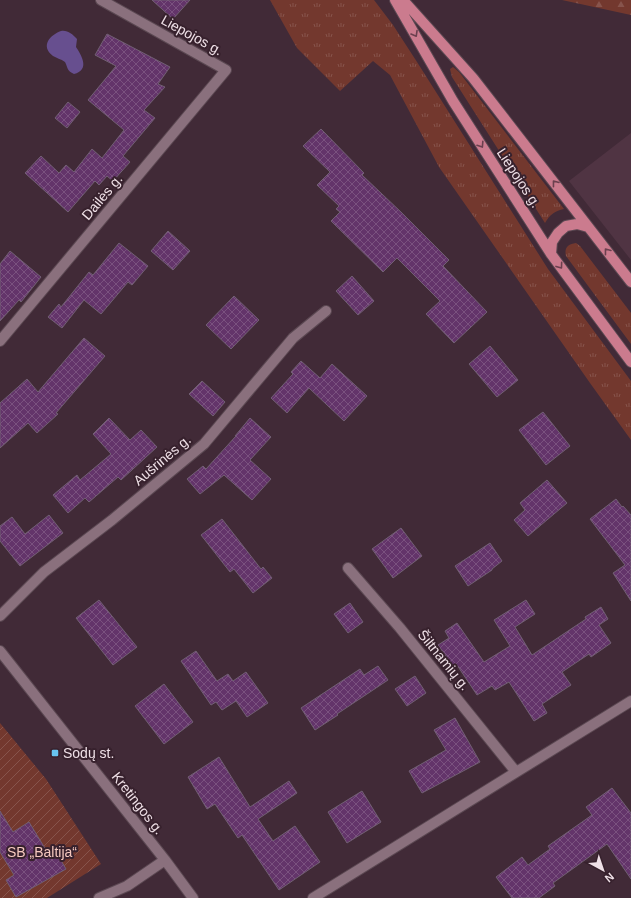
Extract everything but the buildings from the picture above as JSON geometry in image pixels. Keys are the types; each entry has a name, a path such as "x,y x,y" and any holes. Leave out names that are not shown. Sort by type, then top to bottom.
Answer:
{"main road":[{"name":"Liepojos g.","path":"395,0 453,101 551,254 631,362"},
{"name":"Liepojos g.","path":"404,0 473,78 631,282"},
{"path":"551,254 552,242 558,233 566,226 577,224 588,226"}],"street":[{"name":"Liepojos g.","path":"102,0 226,70"},
{"name":"Dailės g.","path":"0,341 226,70"},
{"name":"Aušrinės g.","path":"0,616 44,572 112,520 204,444 293,338 326,311"},
{"name":"Šiltnamių g.","path":"348,568 400,628 516,772"},
{"name":"Kretingos g.","path":"0,651 165,860 193,898"},
{"path":"313,898 631,701"},
{"path":"99,898 127,886 165,860"}],"shaded area":[{"path":"61,31 72,34 77,39 76,47 82,58 83,66 79,72 74,74 69,70 65,62 53,56 47,48 50,38"},
{"path":"631,133 631,260 569,181"}],"green space":[{"path":"270,0 374,0 393,25 417,62 548,269 631,381 631,440 439,167 390,75 373,61 340,91 297,48"},
{"path":"562,0 631,0 631,15"},
{"path":"453,67 459,72 564,209 553,213 545,223 452,77 450,69"},
{"path":"576,243 580,246 631,313 631,344 566,256 567,247"},
{"name":"SB „Baltija“","path":"0,723 46,779 101,864 47,898 0,898"}],"place":[{"name":"Sodų st.","path":"55,753"}]}
